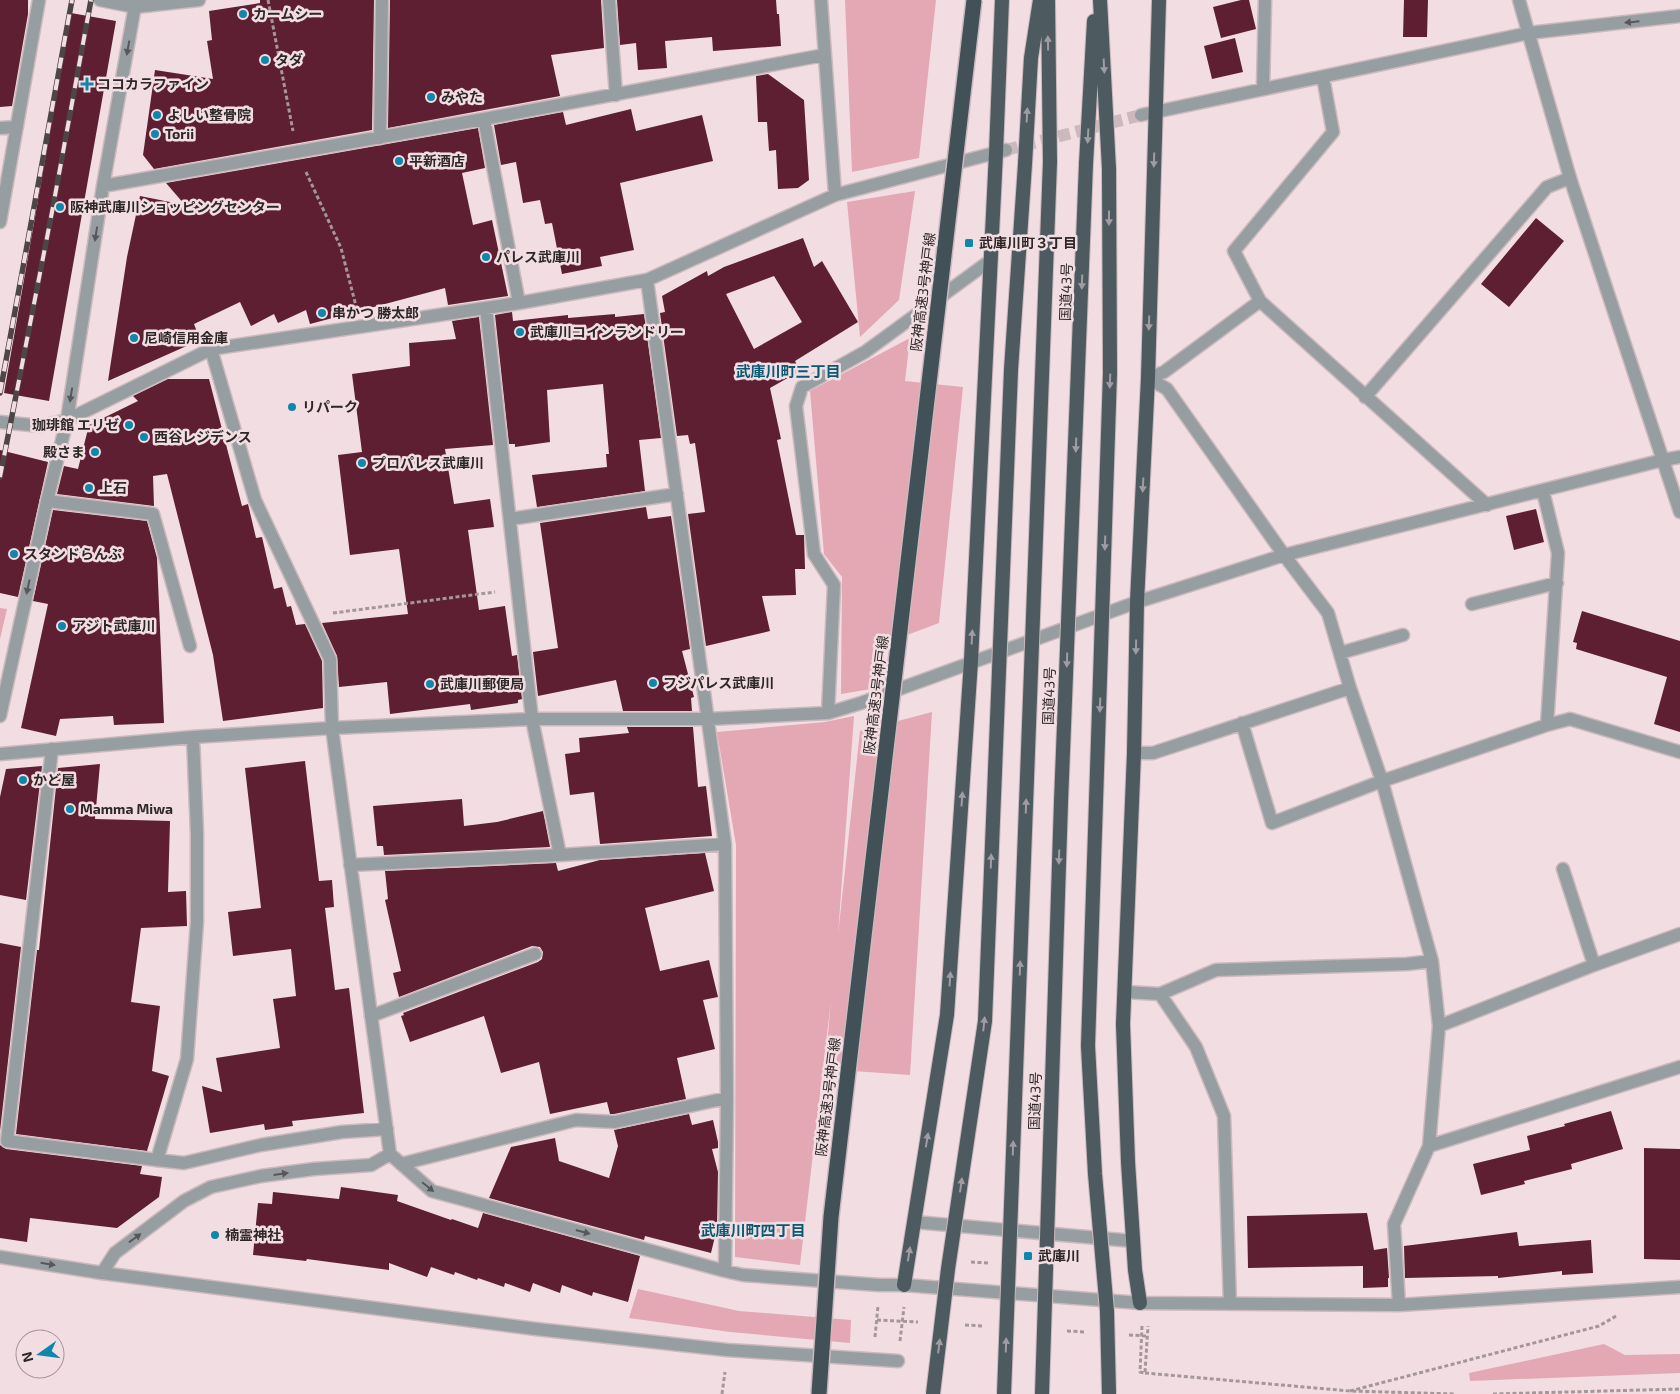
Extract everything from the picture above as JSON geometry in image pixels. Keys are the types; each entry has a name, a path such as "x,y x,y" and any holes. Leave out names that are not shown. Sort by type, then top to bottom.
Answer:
{"highway":[{"name":"阪神高速3号神戸線","path":"819,1394 831,1217 974,0"},
{"name":"阪神高速3号神戸線","path":"826,1394 838,1211 978,0"},
{"path":"904,1285 948,1015 971,661 991,260 1002,152 1002,0"},
{"path":"933,1394 948,1269 985,1021 1011,370 1031,58 1040,0"},
{"name":"国道43号","path":"1004,1394 1050,162 1048,0"},
{"name":"国道43号","path":"1042,1394 1060,802 1086,164 1095,0"},
{"path":"1100,0 1109,169 1110,372 1088,1046 1095,1174 1107,1311 1110,1394"},
{"path":"1145,1303 1135,1270 1128,1162 1124,1034 1134,753 1137,602 1148,378 1159,0"}],"street":[{"path":"0,222 40,0"},
{"path":"100,0 136,3 199,0"},
{"path":"380,138 382,0"},
{"path":"609,0 616,95"},
{"path":"821,0 835,195"},
{"path":"1263,89 1265,0"},
{"path":"1519,0 1570,178 1680,512"},
{"path":"0,716 66,420 103,186 136,3"},
{"path":"1141,115 1528,33 1680,16"},
{"path":"103,186 380,138 824,55"},
{"path":"1323,77 1333,132 1234,251 1260,302 1486,505"},
{"path":"484,119 519,303"},
{"path":"0,128 17,127"},
{"path":"0,422 41,426 66,420 211,349 519,303 647,280 835,195 1002,152"},
{"path":"1365,397 1547,187 1570,178"},
{"path":"828,713 834,585 814,554 796,406 802,387 865,352 991,260"},
{"path":"647,280 725,844 727,1098 725,1271"},
{"path":"1148,378 1164,372 1260,302"},
{"path":"486,308 532,719 560,855"},
{"path":"211,349 255,500 330,659 332,728 390,1154 432,1191 743,1275 1145,1303 1230,1304 1399,1304 1680,1286"},
{"path":"1148,378 1167,389 1284,555 1328,613 1350,688 1382,781 1432,961 1439,1026 1429,1146 1394,1224 1399,1304"},
{"path":"0,754 193,736 332,728 532,719 708,719 828,713 861,703 971,661 1137,602 1284,555 1680,457"},
{"path":"1543,491 1558,554 1547,725"},
{"path":"510,519 677,494"},
{"path":"47,501 153,514 190,646"},
{"path":"1472,604 1556,583"},
{"path":"1340,653 1403,635"},
{"path":"1134,753 1153,753 1350,688"},
{"path":"1242,723 1272,823 1382,781 1570,718 1680,752"},
{"path":"157,1160 187,1059 196,922 197,833 193,736"},
{"path":"52,749 7,1141 184,1163 261,1145 342,1132 386,1130"},
{"path":"350,865 560,855 725,844"},
{"path":"1563,869 1594,965"},
{"path":"1439,1026 1594,965 1680,934"},
{"path":"371,1016 535,954"},
{"path":"1125,992 1160,994 1216,970 1407,964 1432,961"},
{"path":"1160,994 1196,1047 1224,1116 1230,1304"},
{"path":"1429,1146 1680,1067"},
{"path":"401,1164 576,1120 616,1122 727,1098"},
{"path":"102,1272 115,1252 184,1202 211,1187 262,1176 314,1169 371,1165 390,1154"},
{"path":"914,1222 1133,1241"},
{"path":"0,1257 536,1329 734,1350 898,1361"}],"path":[{"path":"310,616 518,589"},
{"path":"873,1360 879,1285"},
{"path":"898,1361 905,1302"},
{"path":"1145,1303 1145,1373"},
{"path":"1350,1391 1598,1326 1624,1311"},
{"path":"1136,1326 1142,1326 1140,1372 1350,1391 1456,1394"},
{"path":"722,1394 725,1369"},
{"path":"1493,1394 1680,1389"}],"shaded area":[{"path":"845,0 936,0 919,158 852,172"},
{"path":"915,191 899,300 860,337 847,202"},
{"path":"910,338 905,381 963,387 939,623 875,647 871,689 841,694 842,577 824,554 810,391"},
{"path":"0,608 7,609 0,639"},
{"path":"932,712 910,1075 825,1069 831,1000 800,1265 735,1257 736,845 717,732 825,722 854,716 838,935 860,731"},
{"path":"638,1289 739,1311 851,1320 850,1343 730,1332 629,1318"},
{"path":"1604,1344 1625,1355 1680,1354 1680,1373 1470,1381 1469,1373"}],"building":[{"path":"0,0 28,0 28,14 12,106 0,107"},
{"path":"260,0 374,0 372,130 154,169 143,155 155,70 213,79 207,41 212,40 209,11 260,3"},
{"path":"390,0 601,0 604,48 551,55 560,96 388,128"},
{"path":"617,0 776,0 781,46 713,51 712,37 665,41 667,68 638,70 636,43 620,45"},
{"path":"1241,0 1249,0 1256,29 1221,38 1213,7"},
{"path":"1404,0 1428,0 1427,37 1403,37"},
{"name":"阪神武庫川ショッピングセンター","path":"71,13 116,21 49,401 4,393"},
{"path":"1235,38 1243,72 1212,79 1204,46"},
{"path":"768,74 804,100 809,180 798,188 778,189 776,150 769,151 767,122 758,122 756,76"},
{"path":"631,109 636,131 702,115 713,161 620,183 634,250 600,257 602,266 562,274 552,223 545,224 540,200 523,203 516,162 501,165 494,125 563,112 566,125"},
{"path":"478,128 485,168 462,173 473,225 492,220 508,296 448,305 445,288 310,324 306,310 278,323 274,314 251,326 240,302 194,324 200,340 108,381 127,257 140,196 185,205 166,183"},
{"path":"1536,218 1564,241 1509,307 1481,284"},
{"path":"803,238 814,267 822,261 858,322 795,361 800,371 770,388 781,439 777,440 796,535 804,535 805,569 795,569 796,595 762,596 770,631 706,646 688,514 705,512 695,443 690,444 688,435 677,436 660,313 665,312 662,296 707,271 708,276 724,267","holes":["774,276 802,322 754,349 726,294"]},
{"path":"512,312 513,321 568,315 568,318 615,314 615,317 644,314 661,438 639,440 645,491 537,507 532,475 607,467 606,454 609,454 603,384 547,390 550,442 515,447 515,444 509,444 495,315"},
{"path":"479,317 493,445 445,449 454,504 490,499 494,527 468,530 479,610 505,606 512,656 517,655 522,699 518,700 518,703 471,710 470,704 390,714 387,682 339,687 337,656 322,623 408,614 399,549 350,555 338,455 362,452 352,374 410,366 409,343 456,339 452,321"},
{"path":"168,379 209,379 242,506 248,504 256,538 262,537 274,589 282,587 287,607 291,606 296,625 305,624 322,661 323,708 223,721 213,655 167,474 153,476 154,506 57,494 64,466 78,469 89,425 138,401 133,396"},
{"path":"0,450 48,462 18,597 0,593"},
{"path":"646,507 648,519 671,516 690,649 682,651 694,697 691,698 692,711 623,711 616,680 538,696 533,652 558,648 540,523"},
{"path":"1536,509 1544,542 1514,550 1506,516"},
{"path":"53,510 147,521 157,558 164,723 114,725 113,716 60,719 56,736 21,728 48,604 33,601"},
{"path":"1582,611 1680,641 1680,732 1654,724 1667,677 1576,649 1577,643 1573,642"},
{"path":"627,727 693,727 698,787 706,786 712,836 600,844 594,792 570,795 565,754 580,752 579,738 629,733"},
{"path":"305,761 319,881 332,880 334,907 325,908 335,990 349,988 364,1113 292,1121 293,1126 265,1130 264,1124 210,1133 202,1086 222,1092 216,1058 280,1048 273,999 296,996 291,949 233,956 228,912 261,908 245,768"},
{"path":"100,764 95,819 170,821 168,892 186,891 187,926 141,928 131,1002 160,1006 152,1071 169,1076 147,1151 16,1134 37,950 39,950 58,768"},
{"path":"42,766 26,900 0,895 0,797 6,769"},
{"path":"462,799 464,826 497,822 543,811 550,847 384,855 383,846 377,846 373,806"},
{"path":"705,853 714,891 645,908 660,971 709,960 718,997 703,1000 715,1049 677,1058 686,1099 614,1114 610,1114 607,1102 550,1114 539,1062 501,1073 484,1016 410,1042 401,1016 404,1015 403,1013 538,962 542,959 543,952 540,947 532,946 399,997 393,973 401,971 385,900 388,899 385,871 556,863 558,871 600,860"},
{"path":"0,943 21,947 0,1131"},
{"path":"1611,1111 1623,1149 1571,1164 1572,1169 1524,1181 1525,1184 1481,1195 1473,1164 1530,1150 1527,1136"},
{"path":"689,1114 692,1125 713,1120 718,1142 718,1148 712,1149 718,1172 717,1228 711,1253 645,1236 644,1240 489,1198 511,1147 555,1138 559,1161 609,1178 618,1146 614,1130"},
{"path":"0,1145 6,1149 142,1166 140,1174 162,1177 159,1197 117,1228 30,1218 27,1242 0,1238"},
{"path":"1644,1148 1680,1149 1680,1260 1644,1259"},
{"path":"341,1187 398,1195 397,1201 478,1228 483,1213 640,1256 628,1302 593,1292 592,1296 562,1285 560,1293 533,1283 530,1292 505,1283 504,1287 478,1278 477,1280 455,1272 454,1275 431,1267 427,1277 389,1263 389,1270 307,1259 306,1261 253,1255 258,1203 272,1204 273,1192 339,1199"},
{"path":"1367,1213 1374,1250 1387,1248 1388,1287 1363,1288 1363,1266 1248,1268 1247,1216"},
{"path":"1517,1232 1519,1246 1591,1240 1593,1273 1562,1275 1562,1271 1498,1278 1498,1276 1405,1278 1404,1246"}],"tunnel":[{"path":"1006,150 1141,115"}],"railway":[{"path":"0,393 72,0"},
{"path":"0,477 91,0"}],"place":[{"name":"カームシー","path":"243,14"},
{"name":"タダ","path":"265,60"},
{"name":"ココカラファイン","path":"87,84"},
{"name":"みやた","path":"431,97"},
{"name":"よしい整骨院","path":"157,115"},
{"name":"Torii","path":"155,134"},
{"name":"平新酒店","path":"399,161"},
{"name":"阪神武庫川ショッピングセンター","path":"60,207"},
{"name":"武庫川町３丁目","path":"969,243"},
{"name":"パレス武庫川","path":"486,257"},
{"name":"串かつ 勝太郎","path":"322,313"},
{"name":"武庫川コインランドリー","path":"520,332"},
{"name":"尼崎信用金庫","path":"134,338"},
{"name":"リパーク","path":"292,407"},
{"name":"珈琲館 エリゼ","path":"129,425"},
{"name":"西谷レジデンス","path":"144,437"},
{"name":"殿さま","path":"95,452"},
{"name":"プロパレス武庫川","path":"362,463"},
{"name":"上石","path":"89,488"},
{"name":"スタンドらんぷ","path":"14,554"},
{"name":"アジト武庫川","path":"62,626"},
{"name":"フジパレス武庫川","path":"653,683"},
{"name":"武庫川郵便局","path":"430,684"},
{"name":"かど屋","path":"23,780"},
{"name":"Mamma Miwa","path":"70,809"},
{"name":"楠霊神社","path":"215,1235"},
{"name":"武庫川","path":"1028,1256"}],"district":[{"name":"武庫川町三丁目","path":"788,372"},
{"name":"武庫川町四丁目","path":"753,1231"}]}
